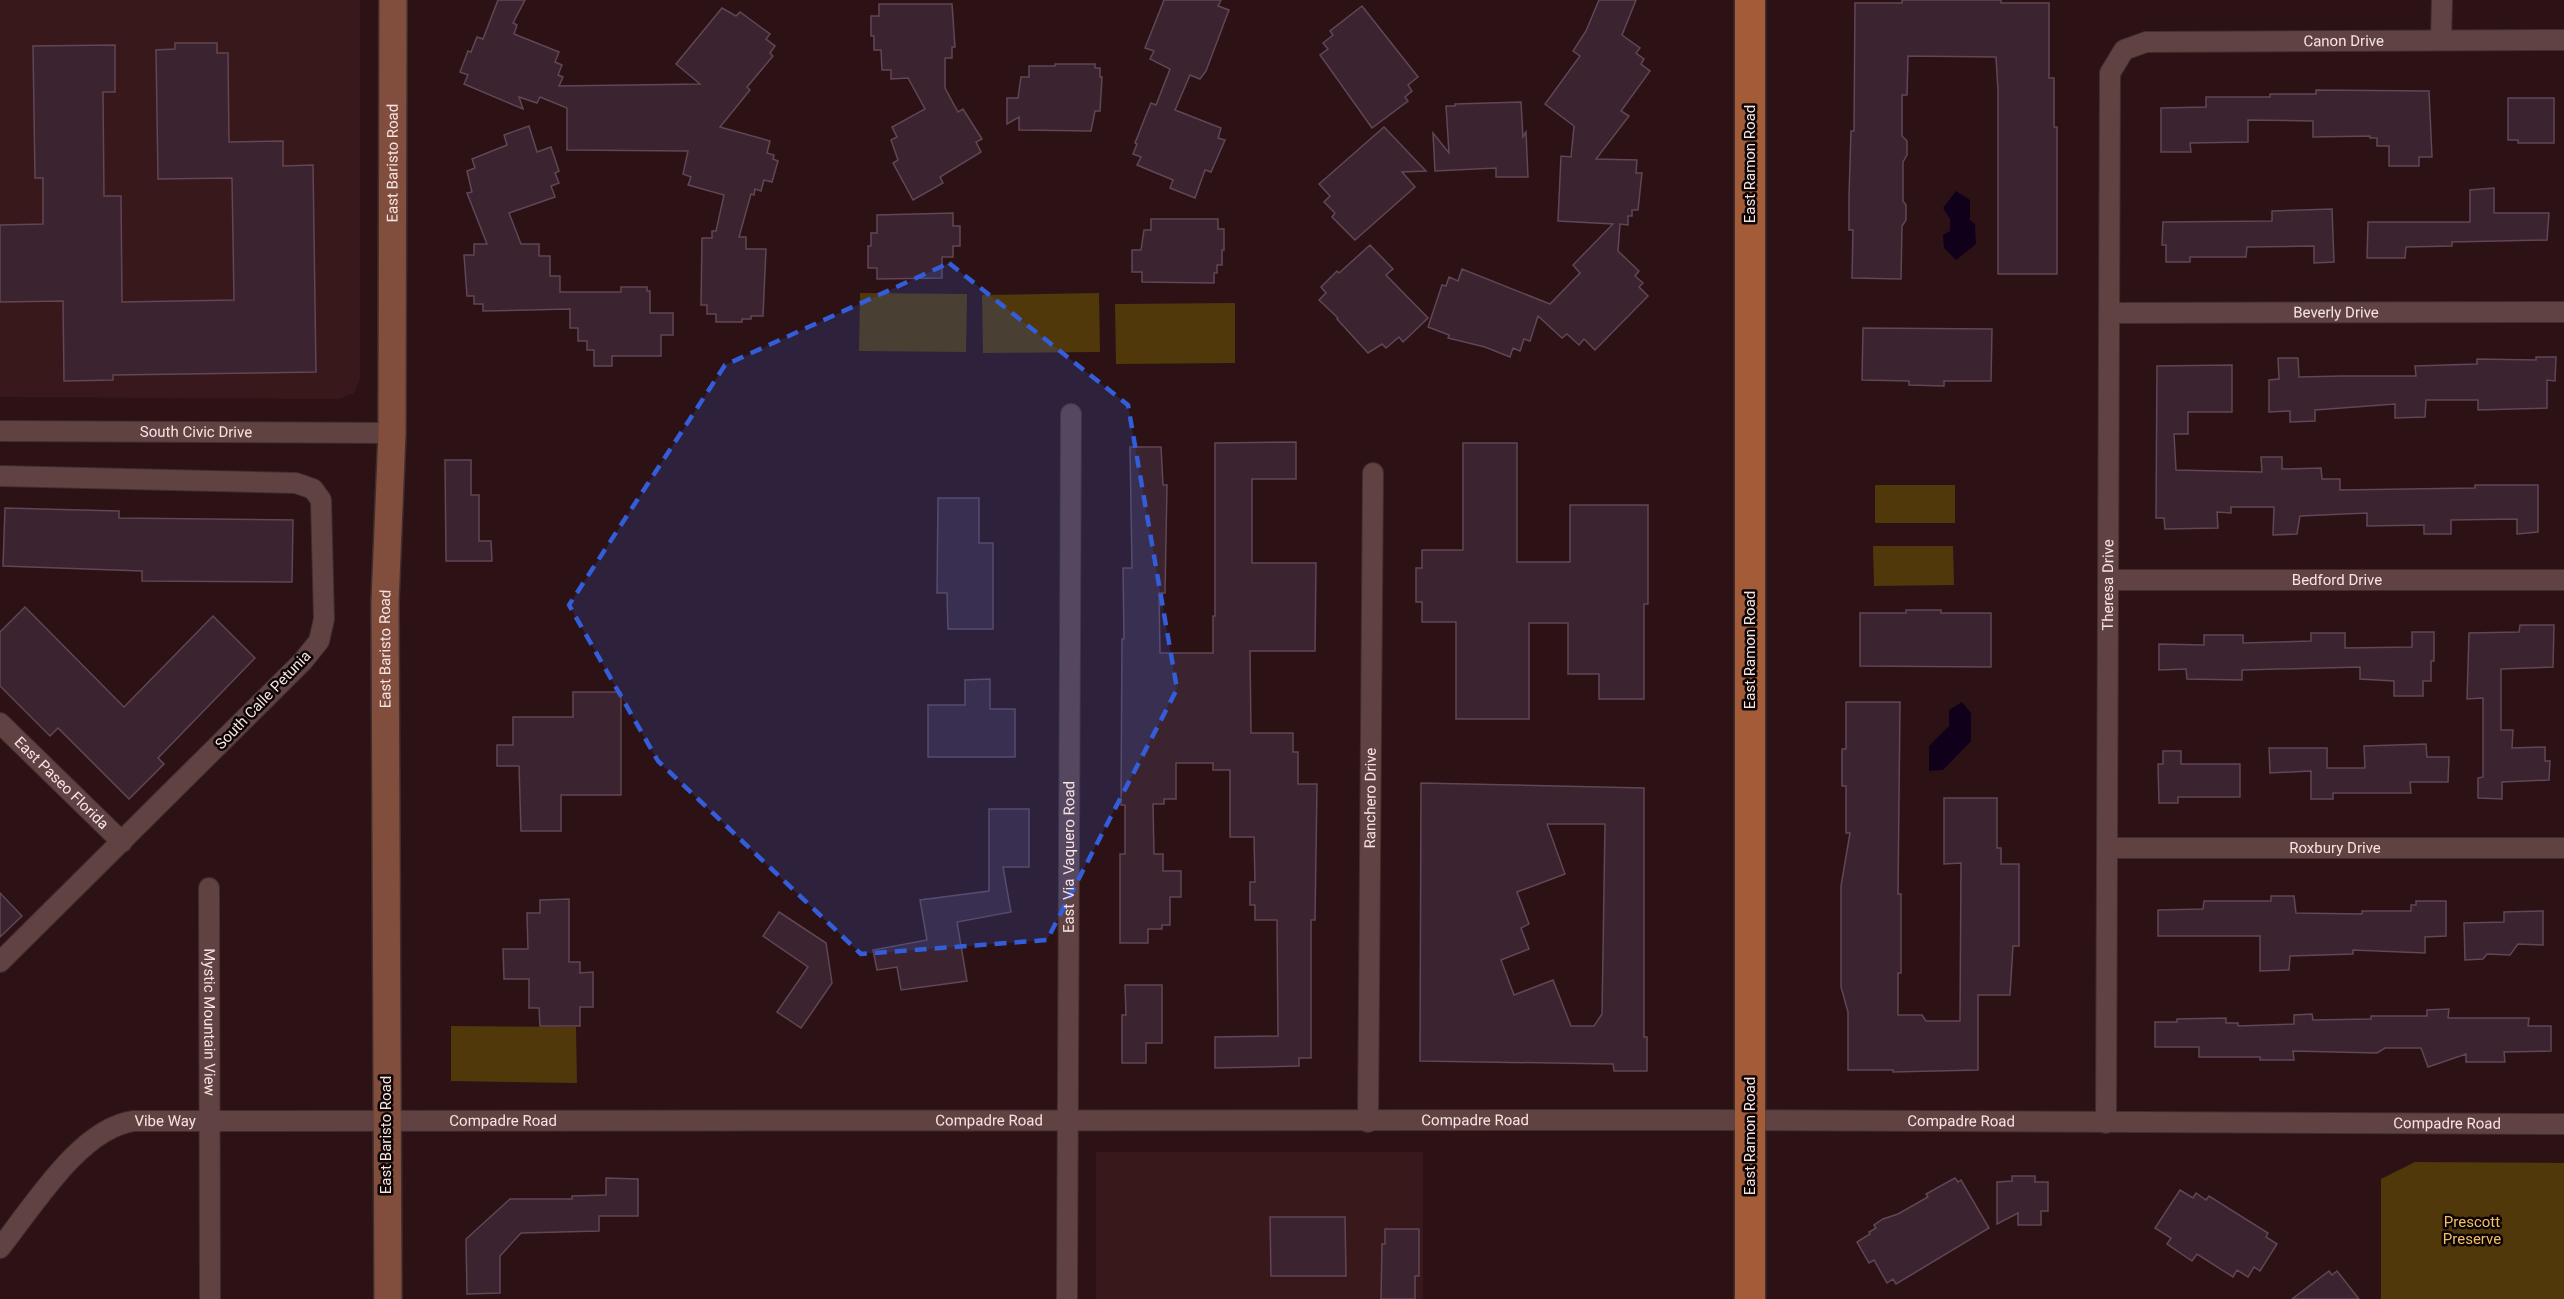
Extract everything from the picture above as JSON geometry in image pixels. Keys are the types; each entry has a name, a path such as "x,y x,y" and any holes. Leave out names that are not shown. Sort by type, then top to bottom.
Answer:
{"main road":[{"name":"East Ramon Road","path":"1750,0 1750,1299"}],"street":[{"name":"East Baristo Road","path":"388,1299 386,602 392,433 393,0"},
{"path":"2441,39 2442,0"},
{"name":"Canon Drive","path":"2124,50 2145,42 2564,40"},
{"name":"Theresa Drive","path":"2106,1123 2110,73 2124,50"},
{"name":"Beverly Drive","path":"2110,313 2564,312"},
{"name":"East Via Vaquero Road","path":"1067,1299 1071,414"},
{"name":"South Civic Drive","path":"0,431 392,433"},
{"name":"Ranchero Drive","path":"1368,1122 1373,473"},
{"name":"South Calle Petunia","path":"0,476 296,483 314,489 321,500 324,619 320,641 0,962"},
{"name":"Bedford Drive","path":"2109,580 2564,580"},
{"name":"East Paseo Florida","path":"0,723 122,842"},
{"name":"Roxbury Drive","path":"2107,848 2564,848"},
{"name":"Mystic Mountain View","path":"209,888 210,1299"},
{"name":"Compadre Road","path":"386,1122 1750,1120 2564,1124"},
{"name":"Vibe Way","path":"0,1248 71,1160 103,1131 119,1123 135,1121 386,1122"}],"highlighted area":[{"path":"949,263 1128,405 1177,689 1047,940 861,954 658,761 569,605 725,365"}],"shaded area":[{"path":"0,0 360,0 360,379 354,393 340,399 0,397"},
{"path":"1956,191 1970,200 1970,220 1975,224 1976,244 1956,260 1944,248 1943,235 1950,231 1950,219 1943,208"},
{"path":"1962,702 1971,713 1971,741 1943,770 1929,771 1929,746 1949,726 1949,710"},
{"path":"1096,1152 1423,1152 1423,1299 1096,1299"}],"green space":[{"path":"860,293 967,294 966,352 859,351"},
{"path":"1099,293 1100,352 983,353 982,295"},
{"path":"1235,303 1235,363 1116,364 1115,304"},
{"path":"1875,485 1955,485 1955,523 1875,523"},
{"path":"1873,546 1953,546 1954,585 1874,586"},
{"path":"451,1026 576,1027 577,1083 451,1081"},
{"name":"Prescott Preserve","path":"2415,1162 2564,1163 2564,1299 2381,1299 2381,1179"}],"building":[{"path":"498,0 525,0 513,23 517,25 514,34 559,52 555,62 562,65 558,75 563,77 559,86 700,84 676,64 722,8 736,16 740,12 770,34 766,39 775,46 770,53 773,56 747,87 750,90 720,127 770,141 767,153 774,155 773,159 778,161 772,182 764,180 761,191 755,189 754,195 751,194 739,237 746,237 746,249 766,249 763,316 751,316 751,319 742,319 742,322 716,322 716,314 707,314 707,305 701,305 702,238 712,238 712,231 716,231 724,195 688,185 691,177 683,174 688,151 567,150 567,108 540,97 537,103 519,97 523,109 464,84 468,75 460,72 468,51 471,52 477,37 483,39"},
{"path":"1164,0 1221,0 1218,6 1229,10 1206,71 1200,79 1190,75 1175,110 1221,128 1218,138 1225,140 1211,172 1205,170 1195,198 1170,188 1173,180 1137,165 1141,157 1133,154 1151,103 1156,105 1170,69 1150,59 1154,51 1145,48"},
{"path":"1599,0 1636,0 1622,35 1640,48 1636,53 1644,59 1641,64 1650,71 1621,111 1629,116 1596,159 1637,160 1636,173 1642,173 1638,210 1632,210 1632,216 1628,216 1628,225 1620,224 1618,251 1639,271 1635,276 1643,283 1639,287 1648,296 1595,350 1584,339 1579,345 1567,334 1562,338 1538,316 1530,341 1524,339 1520,351 1513,348 1510,357 1485,347 1448,338 1449,335 1428,327 1442,285 1446,286 1449,277 1458,281 1462,269 1550,304 1580,273 1573,265 1613,224 1558,221 1561,156 1571,157 1574,126 1545,104 1580,56 1573,51 1586,31"},
{"path":"1902,0 2001,0 2001,3 2049,3 2049,78 2054,78 2054,127 2057,127 2057,274 1998,274 1996,57 1908,56 1907,95 1902,95 1902,136 1907,141 1907,155 1903,162 1903,201 1906,205 1906,220 1902,226 1901,279 1852,278 1853,230 1849,230 1849,196 1851,131 1854,131 1855,3 1902,3"},
{"path":"879,4 952,4 955,47 952,47 952,58 945,58 945,88 958,112 963,109 982,139 976,142 981,152 940,177 943,183 913,200 893,163 898,160 891,140 897,137 892,127 925,109 908,78 891,79 891,70 882,70 881,50 874,50 874,36 871,36 871,16 879,16"},
{"path":"1362,6 1418,77 1408,85 1412,91 1405,97 1408,101 1372,128 1320,55 1328,49 1323,43 1333,35 1330,31"},
{"path":"175,43 217,43 217,53 228,53 229,142 283,141 283,166 313,165 316,372 113,375 113,380 64,381 63,301 0,302 0,225 43,224 43,178 35,178 33,46 115,45 115,92 103,92 104,196 121,196 122,302 234,300 232,178 158,179 156,50 175,49"},
{"path":"1055,64 1095,64 1095,68 1100,68 1100,77 1102,77 1100,111 1095,111 1091,131 1019,130 1019,117 1007,124 1007,98 1018,98 1021,77 1029,77 1029,66 1055,66"},
{"path":"2316,90 2429,91 2432,157 2419,157 2419,166 2389,166 2389,146 2377,146 2377,138 2370,138 2370,136 2313,137 2313,121 2248,120 2248,142 2190,143 2191,152 2161,152 2161,108 2206,107 2206,97 2270,97 2270,94 2316,94"},
{"path":"2508,98 2554,98 2554,143 2518,143 2518,140 2508,140"},
{"path":"1521,102 1523,137 1526,132 1528,177 1496,177 1496,168 1435,171 1433,133 1449,153 1446,106"},
{"path":"529,126 537,152 551,147 559,171 555,173 559,183 551,186 555,197 509,213 521,244 539,244 539,256 550,256 550,276 560,276 560,292 621,292 621,287 647,287 647,291 650,291 650,313 673,313 673,335 661,335 661,356 612,356 612,366 594,366 594,350 587,350 587,341 578,341 578,328 570,328 570,309 483,311 483,304 474,304 474,296 467,296 464,255 474,255 474,244 487,244 467,193 472,192 467,171 475,168 472,159 507,145 504,135"},
{"path":"1384,127 1426,171 1402,172 1415,187 1355,240 1332,217 1335,213 1324,202 1330,196 1319,184"},
{"path":"2494,188 2494,213 2549,213 2547,240 2452,242 2452,246 2406,247 2405,258 2367,258 2368,222 2470,222 2470,190"},
{"path":"2332,209 2334,262 2314,263 2314,246 2247,247 2246,257 2190,257 2190,262 2166,262 2166,245 2162,245 2163,222 2272,221 2272,211"},
{"path":"953,213 953,226 960,226 960,246 953,246 953,257 942,257 942,278 877,279 877,268 868,268 868,246 871,246 871,233 877,233 877,215"},
{"path":"1151,219 1218,219 1218,229 1224,229 1224,250 1222,250 1222,265 1217,265 1217,273 1214,273 1214,283 1142,282 1142,272 1132,272 1132,250 1141,250 1144,230 1151,230"},
{"path":"1370,245 1393,269 1386,275 1428,318 1403,342 1399,337 1386,348 1382,344 1368,353 1319,300 1326,293 1321,287"},
{"path":"1863,328 1992,329 1991,381 1944,381 1944,386 1909,385 1909,381 1862,380"},
{"path":"2536,357 2556,357 2555,381 2547,380 2547,408 2478,410 2478,400 2426,400 2425,417 2395,418 2395,404 2315,410 2315,421 2290,422 2290,411 2269,412 2269,380 2279,379 2278,358 2298,358 2299,377 2416,376 2415,366 2477,364 2477,359 2536,360"},
{"path":"2232,365 2232,412 2188,412 2188,434 2174,434 2176,470 2262,472 2261,457 2282,457 2282,469 2321,468 2322,479 2340,479 2340,490 2538,485 2538,532 2517,534 2517,519 2451,520 2451,534 2424,534 2424,525 2367,526 2367,513 2300,516 2297,534 2273,535 2274,507 2231,507 2231,513 2217,512 2218,528 2165,529 2164,518 2156,518 2157,366"},
{"path":"1296,442 1296,479 1252,479 1252,563 1316,563 1315,651 1250,651 1251,733 1293,733 1293,752 1298,752 1298,784 1317,784 1315,920 1311,920 1311,1058 1299,1058 1299,1066 1215,1068 1215,1037 1278,1036 1277,920 1255,920 1255,905 1250,905 1250,882 1255,882 1254,837 1230,837 1230,770 1213,770 1213,763 1176,763 1176,799 1164,799 1164,804 1153,804 1154,854 1163,854 1163,871 1181,871 1181,897 1170,897 1170,925 1162,925 1162,929 1148,929 1148,943 1120,943 1120,854 1125,854 1125,805 1121,805 1123,568 1132,568 1130,447 1161,447 1163,485 1167,485 1165,593 1159,593 1160,653 1213,653 1215,443"},
{"path":"1463,443 1517,443 1517,562 1570,562 1570,505 1648,505 1648,604 1644,604 1644,699 1599,699 1599,674 1568,674 1568,623 1529,623 1529,719 1456,719 1456,622 1422,622 1422,602 1416,602 1416,568 1422,568 1422,550 1463,550"},
{"path":"445,460 471,460 471,495 479,495 479,541 491,541 492,561 446,561"},
{"path":"938,498 979,498 979,543 993,543 993,629 948,629 947,593 937,593"},
{"path":"5,508 119,511 119,518 293,520 292,582 142,581 142,571 3,566"},
{"path":"25,607 124,707 213,616 255,658 158,758 164,764 129,799 58,728 50,736 0,686 0,632"},
{"path":"1906,610 1991,613 1991,667 1860,666 1860,613 1906,613"},
{"path":"2520,625 2554,625 2553,667 2501,669 2501,730 2513,730 2512,748 2545,747 2545,761 2550,761 2549,780 2502,782 2502,799 2478,798 2478,778 2483,777 2483,698 2467,699 2469,633 2519,632"},
{"path":"2412,632 2434,632 2431,681 2423,681 2423,696 2394,696 2394,681 2360,679 2360,667 2242,670 2242,680 2187,679 2186,669 2159,670 2159,644 2204,645 2204,635 2243,635 2243,643 2311,641 2311,633 2345,633 2345,648 2412,647"},
{"path":"990,679 990,709 1015,709 1015,757 928,757 928,705 965,705 965,680"},
{"path":"573,692 621,692 621,795 561,795 561,831 521,831 519,766 497,766 497,745 513,745 513,717 573,717"},
{"path":"1846,702 1900,702 1898,894 1901,894 1901,973 1898,973 1898,1015 1922,1015 1926,1021 1960,1021 1961,863 1944,864 1944,798 1997,798 1997,848 2001,848 2001,864 2019,864 2019,946 2013,946 2010,995 1978,995 1978,1070 1893,1072 1893,1070 1848,1070 1848,1012 1841,987 1841,886 1850,833 1846,833 1846,786 1842,786 1842,749 1846,749"},
{"path":"2426,744 2427,757 2449,757 2448,782 2410,782 2411,793 2333,793 2333,799 2311,799 2311,771 2270,773 2269,748 2327,748 2327,768 2365,768 2364,746"},
{"path":"2163,751 2181,751 2181,764 2240,764 2240,797 2178,797 2178,803 2159,803 2158,764 2163,764"},
{"path":"1421,783 1644,788 1644,1037 1647,1037 1647,1071 1614,1071 1613,1064 1420,1061","holes":["1547,824 1605,824 1602,1014 1594,1026 1571,1026 1553,980 1514,995 1501,960 1529,949 1521,928 1529,924 1517,892 1565,874"]},
{"path":"989,809 1029,809 1029,867 1003,867 1011,912 957,922 967,981 901,990 897,967 877,970 873,950 927,940 920,900 989,891"},
{"path":"0,893 22,916 0,937"},
{"path":"2271,896 2294,896 2296,913 2362,914 2362,911 2411,911 2411,905 2416,905 2416,901 2446,901 2446,936 2425,937 2425,953 2353,950 2353,954 2290,956 2289,970 2260,971 2260,936 2158,936 2158,910 2203,909 2204,901 2271,901"},
{"path":"569,899 569,962 580,962 580,973 593,972 593,1007 580,1007 580,1026 540,1026 539,1008 529,1008 529,979 504,979 503,949 528,949 527,913 540,913 540,900"},
{"path":"2543,911 2543,945 2518,944 2510,955 2487,954 2483,959 2465,960 2464,923 2504,922 2504,912"},
{"path":"779,912 826,943 832,983 801,1028 777,1012 808,967 763,936"},
{"path":"1125,985 1162,985 1162,1043 1146,1043 1146,1063 1122,1063 1122,1015 1126,1015"},
{"path":"2449,1009 2448,1018 2529,1018 2528,1026 2551,1026 2551,1051 2504,1052 2505,1062 2466,1062 2466,1054 2428,1067 2421,1048 2385,1048 2377,1053 2293,1051 2294,1060 2260,1060 2260,1057 2199,1057 2199,1047 2155,1047 2155,1022 2177,1022 2177,1019 2226,1018 2226,1023 2238,1023 2238,1026 2294,1024 2294,1015 2312,1014 2313,1020 2371,1019 2371,1016 2427,1016 2427,1010"},
{"path":"2012,1176 2035,1176 2035,1182 2048,1182 2048,1211 2041,1211 2041,1225 2018,1225 2018,1213 1997,1224 1997,1182 2012,1181"},
{"path":"606,1178 638,1179 638,1216 599,1216 599,1231 521,1233 500,1256 500,1293 467,1294 466,1239 510,1199 572,1199 572,1196 606,1195"},
{"path":"1955,1178 1958,1182 1961,1180 1989,1228 1896,1284 1893,1279 1887,1283 1874,1260 1869,1263 1857,1242 1870,1234 1869,1232 1876,1228 1874,1225 1883,1219 1898,1214 1928,1197 1926,1194"},
{"path":"2180,1190 2193,1198 2196,1193 2206,1200 2209,1196 2268,1233 2266,1237 2277,1244 2260,1271 2254,1267 2248,1277 2237,1270 2233,1277 2197,1254 2192,1261 2167,1244 2171,1238 2155,1228"},
{"path":"1270,1217 1345,1217 1346,1276 1271,1276"},
{"path":"1385,1229 1419,1229 1419,1276 1415,1276 1415,1299 1381,1299 1382,1244 1385,1244"},
{"path":"2329,1271 2332,1275 2337,1271 2359,1299 2292,1299"}]}
